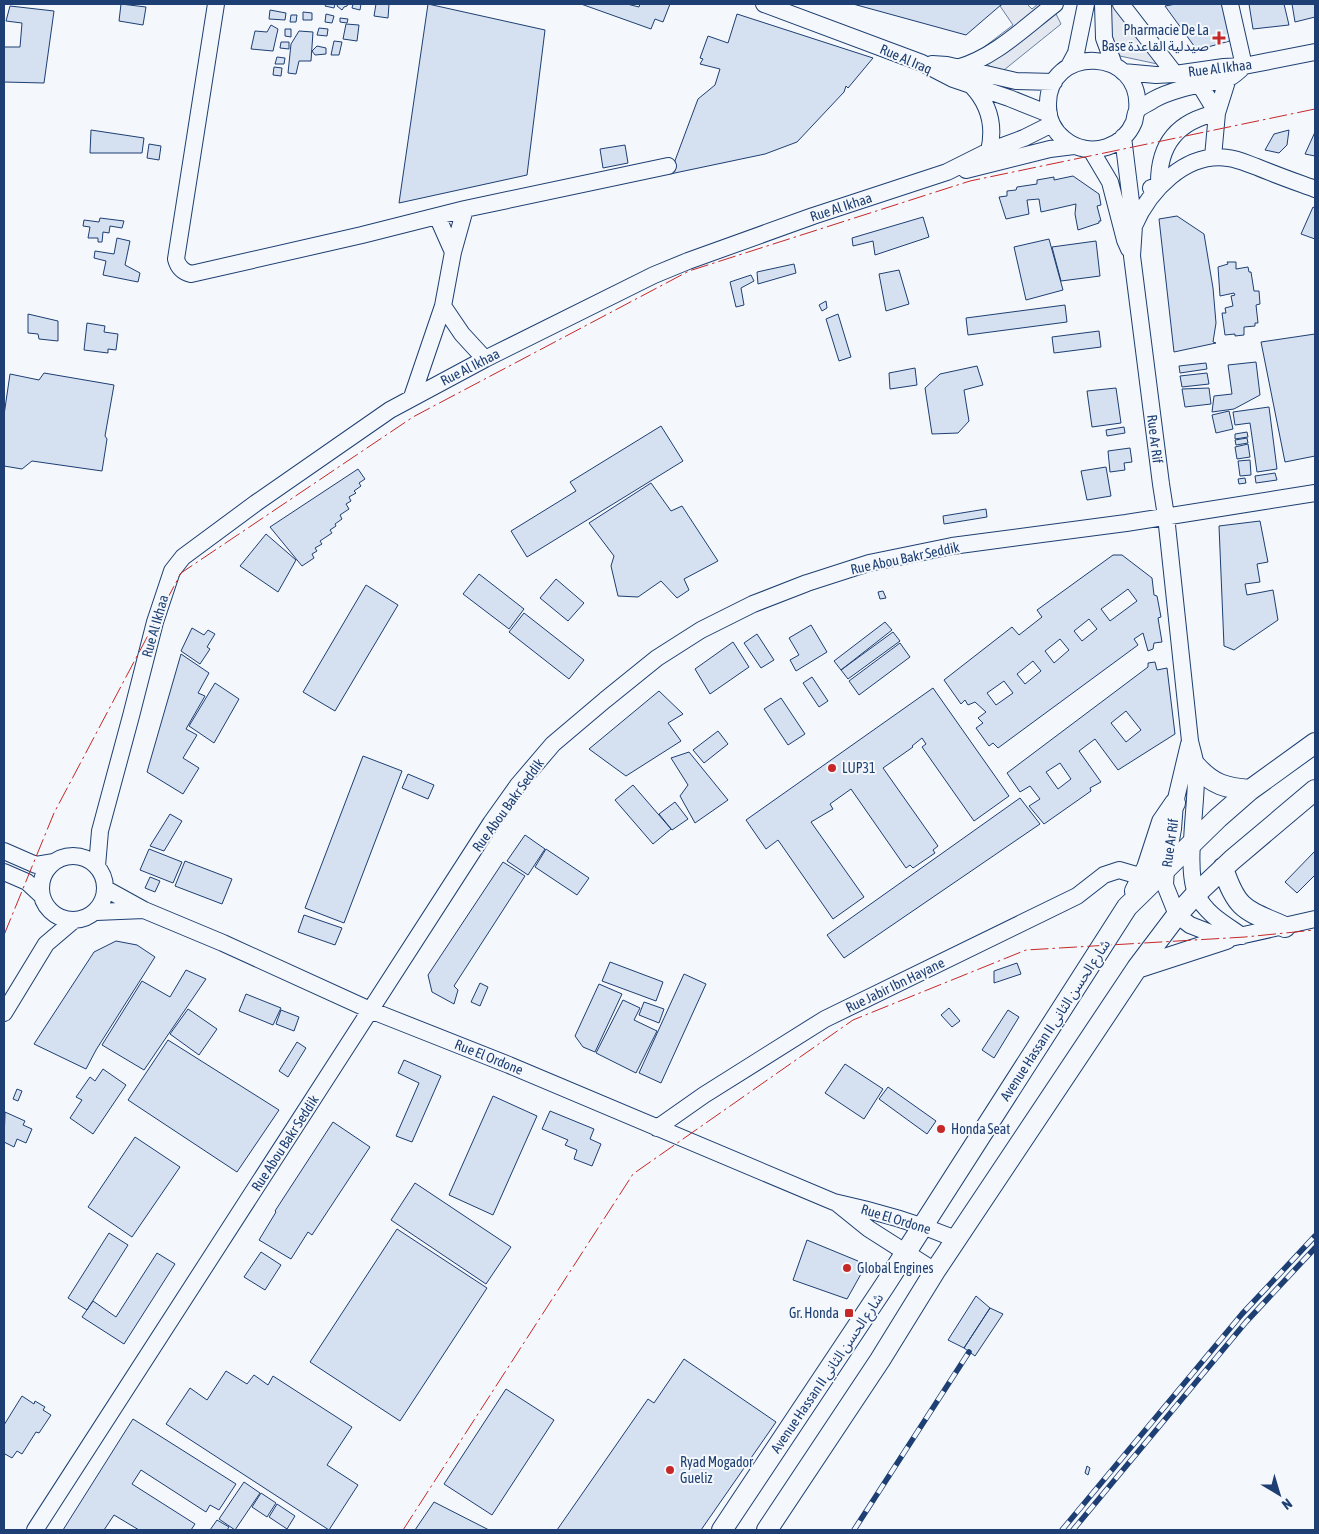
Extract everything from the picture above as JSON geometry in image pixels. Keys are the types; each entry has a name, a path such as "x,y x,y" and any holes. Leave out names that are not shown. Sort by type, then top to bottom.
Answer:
{"main road":[{"name":"Avenue Hassan II شارع الحسن الثاني","path":"722,1530 886,1285 1127,907 1193,841 1250,790 1315,743"},
{"path":"1196,766 1215,783 1222,786 1250,790"},
{"path":"767,1530 880,1360 956,1239 1137,968 1177,915 1196,894 1223,868 1315,790"},
{"path":"1127,907 1143,877 1162,822 1175,803"},
{"path":"1223,868 1235,897 1242,907 1253,914 1284,927"},
{"path":"1137,968 1234,938"}],"street":[{"path":"216,4 176,259 182,270 186,273 191,274 465,209 668,166"},
{"name":"Rue Al Iraq","path":"764,4 922,63 943,75 1009,98 1050,119"},
{"path":"957,68 973,63 991,53 1055,4"},
{"path":"1086,4 1076,53 1069,66 1054,82 1048,98 1050,119 1062,138 1074,146 1090,150 1110,146 1123,137 1132,125 1137,111 1135,89 1119,68 1104,38 1102,4"},
{"path":"1121,4 1176,74"},
{"path":"1137,111 1161,96 1228,78 1244,66 1230,4"},
{"name":"Rue Al Ikhaa","path":"1119,68 1156,75 1176,74 1224,66 1244,66 1315,52"},
{"path":"1069,66 1090,60 1102,61 1119,68"},
{"path":"922,63 957,68 1016,81 1054,82"},
{"path":"1213,157 1217,113 1228,78"},
{"path":"1200,84 1217,113"},
{"path":"972,86 980,95 990,116 992,134 989,151"},
{"path":"1159,186 1159,171 1168,143 1189,122 1217,113"},
{"name":"Rue Al Ikhaa","path":"97,866 100,831 155,622 167,584 176,564 183,557 364,427 412,397 485,359 654,275 813,216 947,172 989,151 1024,138 1050,119"},
{"name":"Rue Ar Rif","path":"1123,137 1134,226 1132,256 1166,516 1190,741 1196,766 1192,871 1196,894"},
{"path":"947,172 970,169 1050,149 1074,146"},
{"path":"1090,150 1110,182 1125,240 1132,256"},
{"path":"1134,226 1149,198 1159,186 1184,168 1213,157 1236,160 1315,189"},
{"path":"1130,187 1144,189 1159,186"},
{"path":"412,397 443,306 453,252 465,209"},
{"path":"437,216 453,252"},
{"path":"443,306 462,334 485,359"},
{"name":"Rue Abou Bakr Seddik","path":"35,1530 491,823 518,785 553,744 656,658 701,630 753,604 806,583 869,563 952,546 1126,523 1315,493"},
{"name":"Rue Ar Rif","path":"1177,915 1165,885 1166,868 1173,830 1175,803 1190,741"},
{"path":"74,856 100,831"},
{"path":"4,851 36,865 74,856 88,860 97,866 103,876 106,889 103,901 96,912 85,919 73,921 60,918 50,911 42,896 27,882 4,872"},
{"path":"42,896 41,889 44,874 54,862"},
{"name":"Rue Jabir Ibn Hayane","path":"657,1128 704,1095 825,1019 1077,896 1104,875 1119,870 1143,877"},
{"name":"Rue El Ordone","path":"106,889 144,910 223,943 370,1010 509,1065 834,1202 869,1209 924,1226 956,1239"},
{"path":"1196,894 1212,916 1234,938"},
{"name":"Rue El Ordone","path":"96,912 144,910"},
{"path":"46,944 50,911"},
{"path":"1177,915 1190,925 1234,938 1315,918"},
{"path":"4,1013 46,944 73,921"},
{"name":"Rue El Ordone","path":"834,1202 869,1229 935,1271"}],"shaded area":[{"path":"1003,4 1027,4 1032,9 1038,4 1051,4 1061,24 999,74 975,54 1013,25 1000,6"},
{"path":"1098,4 1126,4 1176,68 1120,56 1112,42"}],"building":[{"path":"121,4 146,7 143,25 119,21"},
{"path":"326,4 335,4 334,8 325,6"},
{"path":"338,4 348,4 342,10 337,6"},
{"path":"353,4 361,4 360,10 352,8"},
{"path":"376,4 389,4 388,18 374,16"},
{"path":"428,4 545,30 527,175 399,203"},
{"path":"581,4 627,4 639,7 640,4 670,4 663,22 655,19 651,29"},
{"path":"853,4 1002,4 966,35"},
{"path":"1176,4 1222,4 1225,15 1237,39 1197,50 1165,6"},
{"path":"1249,4 1284,4 1289,25 1253,29"},
{"path":"1292,4 1315,4 1315,17 1295,22"},
{"path":"10,6 54,11 44,83 4,82 4,47 20,47 22,23 6,21"},
{"path":"270,10 286,13 285,20 269,19"},
{"path":"303,12 312,13 312,20 303,20"},
{"path":"326,14 334,16 332,23 325,22"},
{"path":"737,14 873,58 848,88 846,86 844,92 797,142 765,154 670,174 698,99 715,85 720,69 700,64 703,59 700,58 708,36 728,43"},
{"path":"291,15 297,15 296,22 290,22"},
{"path":"340,18 348,19 347,23 340,22"},
{"path":"346,24 359,25 357,41 343,39"},
{"path":"271,25 278,29 273,51 251,49 255,31 267,32"},
{"path":"319,28 328,29 327,36 317,35"},
{"path":"285,29 291,29 291,37 285,36"},
{"path":"299,31 313,32 311,61 299,61 296,74 288,73 291,44"},
{"path":"334,41 342,42 339,55 331,55"},
{"path":"281,42 289,42 289,49 280,48"},
{"path":"317,46 326,48 326,54 315,55 312,51"},
{"path":"277,57 285,58 284,64 275,64"},
{"path":"274,67 282,68 281,76 273,75"},
{"path":"91,130 144,138 142,153 90,153"},
{"path":"1289,130 1287,145 1279,153 1265,150 1274,134"},
{"path":"1315,132 1315,156 1305,154"},
{"path":"149,144 161,146 159,160 147,158"},
{"path":"625,145 628,163 603,168 600,149"},
{"path":"1073,176 1099,194 1101,205 1097,206 1101,221 1099,223 1078,230 1075,214 1076,204 1041,212 1039,199 1027,200 1029,214 1006,219 999,197 1007,196 1007,191 1016,190 1017,187 1037,184 1037,180 1054,177 1054,180"},
{"path":"1313,207 1315,208 1315,239 1301,234"},
{"path":"1177,216 1204,234 1213,288 1216,323 1213,342 1216,343 1174,352 1159,219"},
{"path":"923,217 929,237 875,255 873,241 853,246 852,238"},
{"path":"100,218 124,221 122,228 110,226 109,233 103,232 102,242 98,242 98,238 88,238 90,227 83,226 84,220 99,222"},
{"path":"117,238 130,241 125,265 140,273 138,282 103,275 106,261 94,258 95,251 114,254"},
{"path":"1049,239 1063,290 1026,300 1014,247"},
{"path":"1096,241 1100,276 1061,281 1052,247"},
{"path":"1227,262 1236,262 1236,269 1248,267 1249,272 1251,272 1254,291 1259,291 1260,304 1256,305 1258,323 1255,323 1255,326 1244,327 1244,335 1225,335 1222,313 1226,313 1225,308 1233,306 1231,296 1235,295 1234,293 1220,296 1218,267 1228,264"},
{"path":"794,264 796,273 758,284 757,272"},
{"path":"899,270 909,304 886,311 879,274"},
{"path":"751,275 754,281 741,288 744,305 736,307 730,282"},
{"path":"826,301 827,308 822,311 819,305"},
{"path":"1065,305 1067,322 968,335 966,318"},
{"path":"28,314 58,321 58,341 39,339 38,334 28,333"},
{"path":"838,314 851,357 839,361 826,319"},
{"path":"87,323 105,326 104,332 118,334 116,350 108,349 108,353 84,350"},
{"path":"1099,331 1101,347 1054,353 1052,337"},
{"path":"1315,334 1315,456 1285,462 1261,342"},
{"path":"1256,362 1260,395 1234,409 1212,412 1214,396 1232,394 1228,365"},
{"path":"1206,363 1207,369 1180,373 1179,366"},
{"path":"977,366 983,385 964,390 969,421 958,433 932,434 925,388 940,374"},
{"path":"915,368 917,385 890,389 889,373"},
{"path":"44,373 114,385 105,436 107,439 102,471 32,461 22,469 4,466 4,415 10,374 39,380"},
{"path":"1207,373 1209,384 1182,387 1180,376"},
{"path":"1116,388 1121,423 1092,427 1087,391"},
{"path":"1209,388 1211,404 1185,407 1182,389"},
{"path":"1269,407 1277,469 1257,472 1250,423 1235,425 1233,412"},
{"path":"1229,411 1233,429 1216,433 1212,415"},
{"path":"661,426 683,461 527,557 511,531 576,491 570,482"},
{"path":"1124,427 1125,433 1107,436 1106,430"},
{"path":"1247,432 1248,437 1235,439 1235,434"},
{"path":"1247,438 1248,443 1236,445 1235,440"},
{"path":"1248,444 1250,457 1237,459 1235,447"},
{"path":"1130,448 1132,462 1124,463 1125,470 1110,472 1108,451"},
{"path":"1250,460 1251,475 1240,476 1238,461"},
{"path":"1106,467 1111,496 1087,500 1081,471"},
{"path":"358,469 365,479 359,483 361,486 354,491 356,493 349,497 351,501 346,504 349,509 340,515 342,519 330,530 332,533 320,541 322,544 315,548 317,551 312,554 314,558 302,566 270,527"},
{"path":"1275,473 1277,480 1256,483 1255,476"},
{"path":"1245,478 1246,483 1239,484 1238,479"},
{"path":"651,483 671,511 682,506 718,561 684,579 689,590 677,598 661,581 638,597 618,596 611,566 614,556 589,523"},
{"path":"986,509 987,517 944,524 943,516"},
{"path":"1260,521 1268,562 1257,564 1260,582 1245,584 1247,595 1273,590 1278,620 1234,650 1224,646 1219,526"},
{"path":"266,534 296,560 278,592 240,566"},
{"path":"1113,555 1122,555 1152,578 1154,595 1157,596 1161,617 1158,618 1162,642 1154,643 1153,649 1148,651 1143,633 1134,639 1138,645 998,748 993,743 989,746 976,728 983,723 978,718 986,712 975,702 968,705 965,700 961,704 944,680 1012,627 1019,635 1042,617 1037,610","holes":["1128,589 1137,601 1110,621 1101,609","1089,619 1097,629 1082,641 1074,631","1060,639 1069,650 1054,663 1045,651","1033,661 1041,671 1025,684 1017,674","1004,681 1013,693 996,705 987,693"]},
{"path":"479,574 524,609 509,629 463,594"},
{"path":"556,579 584,603 568,621 540,598"},
{"path":"366,585 398,605 335,711 303,692"},
{"path":"883,591 886,598 880,599 878,592"},
{"path":"524,613 584,660 569,679 509,632"},
{"path":"885,622 892,630 841,670 834,661"},
{"path":"811,625 827,652 796,671 790,660 799,655 789,638"},
{"path":"192,628 204,635 208,630 215,634 207,647 210,649 200,664 181,651"},
{"path":"893,632 900,641 848,679 841,670"},
{"path":"757,634 774,660 761,668 744,643"},
{"path":"733,642 749,667 710,694 695,669"},
{"path":"900,643 910,657 859,695 849,681"},
{"path":"181,654 209,673 198,693 205,696 186,729 197,735 183,758 199,768 183,794 147,772"},
{"path":"1155,662 1157,670 1167,668 1175,734 1118,770 1095,739 1079,751 1101,782 1090,788 1091,791 1044,824 1029,806 1040,799 1030,786 1020,792 1007,773 1148,667 1148,663","holes":["1126,711 1141,730 1126,742 1111,723","1060,763 1071,779 1058,789 1046,772"]},
{"path":"812,677 828,701 819,707 803,683"},
{"path":"215,683 239,699 214,743 189,726"},
{"path":"933,688 1009,796 974,821 922,747 926,744 922,738 913,747 883,768 938,846 933,850 935,853 913,868 910,865 906,868 851,789 830,804 833,809 811,822 864,897 833,919 778,840 766,849 746,820"},
{"path":"659,691 683,714 668,723 681,741 626,776 589,749"},
{"path":"781,698 805,734 788,745 764,709"},
{"path":"718,731 728,744 704,763 693,750"},
{"path":"689,752 728,800 695,823 680,796 688,785 671,758"},
{"path":"363,756 402,771 344,923 305,908"},
{"path":"408,774 434,785 428,799 402,788"},
{"path":"633,785 671,829 653,844 615,800"},
{"path":"1020,798 1040,824 844,958 827,935"},
{"path":"675,802 688,819 672,830 659,814"},
{"path":"170,814 182,821 164,851 150,846"},
{"path":"525,835 545,849 528,875 507,861"},
{"path":"149,849 182,862 173,883 140,870"},
{"path":"546,849 589,878 577,895 535,867"},
{"path":"1315,851 1315,875 1297,893 1285,882"},
{"path":"185,861 232,879 222,904 175,886"},
{"path":"503,862 525,876 454,986 458,990 454,1004 432,992 428,975"},
{"path":"150,877 160,881 155,892 145,888"},
{"path":"304,915 342,928 335,945 298,932"},
{"path":"116,941 137,945 155,957 86,1069 34,1044 94,952"},
{"path":"610,962 663,982 656,1001 602,981"},
{"path":"1017,963 1021,974 994,983 994,971"},
{"path":"186,970 206,979 144,1070 102,1045 142,981 170,997"},
{"path":"684,974 706,984 661,1083 639,1073"},
{"path":"480,983 488,987 480,1006 471,1002"},
{"path":"599,984 622,994 595,1052 583,1047 575,1036"},
{"path":"246,994 281,1008 273,1025 239,1011"},
{"path":"623,1000 640,1008 634,1020 657,1031 636,1073 596,1053"},
{"path":"644,1002 664,1009 659,1023 639,1015"},
{"path":"949,1008 960,1021 952,1027 941,1015"},
{"path":"188,1009 217,1029 199,1055 170,1034"},
{"path":"281,1010 299,1017 294,1031 276,1024"},
{"path":"1008,1010 1019,1017 994,1058 982,1050"},
{"path":"168,1040 279,1110 237,1172 128,1100"},
{"path":"297,1042 306,1048 288,1077 279,1071"},
{"path":"404,1060 441,1076 412,1142 396,1136 419,1083 398,1073"},
{"path":"845,1064 883,1089 864,1119 825,1093"},
{"path":"103,1069 126,1085 93,1134 70,1118 82,1100 76,1097 90,1077 95,1081"},
{"path":"888,1087 936,1121 927,1134 879,1099"},
{"path":"17,1089 22,1091 18,1101 13,1099"},
{"path":"493,1096 537,1116 493,1215 449,1195"},
{"path":"550,1111 594,1129 590,1139 601,1144 592,1166 574,1159 577,1150 565,1145 568,1140 542,1129"},
{"path":"5,1112 25,1121 23,1125 32,1129 26,1143 17,1139 14,1147 4,1142"},
{"path":"333,1122 370,1147 312,1235 308,1232 291,1259 259,1240 275,1211"},
{"path":"135,1137 180,1167 132,1237 88,1207"},
{"path":"415,1183 511,1247 486,1284 391,1220"},
{"path":"397,1229 487,1288 400,1421 310,1362"},
{"path":"109,1233 128,1245 87,1310 68,1298"},
{"path":"807,1240 858,1261 861,1274 847,1299 793,1280"},
{"path":"261,1252 281,1265 265,1290 244,1277"},
{"path":"157,1253 175,1264 124,1344 82,1317 93,1301 116,1317"},
{"path":"976,1296 990,1308 964,1348 948,1340"},
{"path":"990,1308 1003,1314 975,1356 964,1348"},
{"name":"Ryad Mogador Gueliz","path":"684,1359 776,1422 701,1530 557,1530 648,1399 654,1403"},
{"path":"226,1371 247,1384 254,1375 268,1385 273,1376 352,1427 327,1465 358,1485 329,1530 166,1424 190,1388 207,1400"},
{"path":"506,1389 554,1420 492,1515 444,1484"},
{"path":"22,1396 34,1404 35,1401 45,1407 43,1410 51,1415 39,1433 36,1432 22,1454 17,1451 12,1458 5,1454 4,1457 4,1425"},
{"path":"133,1419 236,1484 219,1510 210,1505 206,1512 141,1470 132,1484 195,1524 191,1530 139,1530 114,1515 104,1530 63,1530"},
{"path":"1087,1466 1090,1468 1088,1475 1085,1473"},
{"path":"244,1482 260,1493 235,1530 219,1519"},
{"path":"261,1493 276,1503 267,1517 252,1507"},
{"path":"434,1502 489,1530 415,1530"},
{"path":"277,1504 295,1516 287,1529 269,1517"},
{"path":"217,1520 229,1527 227,1530 210,1530"}],"railway":[{"path":"1062,1530 1242,1314 1315,1236"},
{"path":"1073,1530 1246,1322 1315,1248"},
{"path":"854,1530 969,1352"}],"power":[{"path":"4,935 54,813 181,573 413,417 689,271 970,181 1315,109"},
{"path":"403,1530 633,1174 853,1020 1026,950 1245,937 1315,930"}],"place":[{"name":"Pharmacie De La Base صيدلية القاعدة","path":"1219,38"},
{"name":"LUP31","path":"832,768"},
{"name":"Honda Seat","path":"941,1129"},
{"name":"Global Engines","path":"847,1268"},
{"name":"Gr. Honda","path":"849,1313"},
{"name":"Ryad Mogador Gueliz","path":"670,1470"}]}
